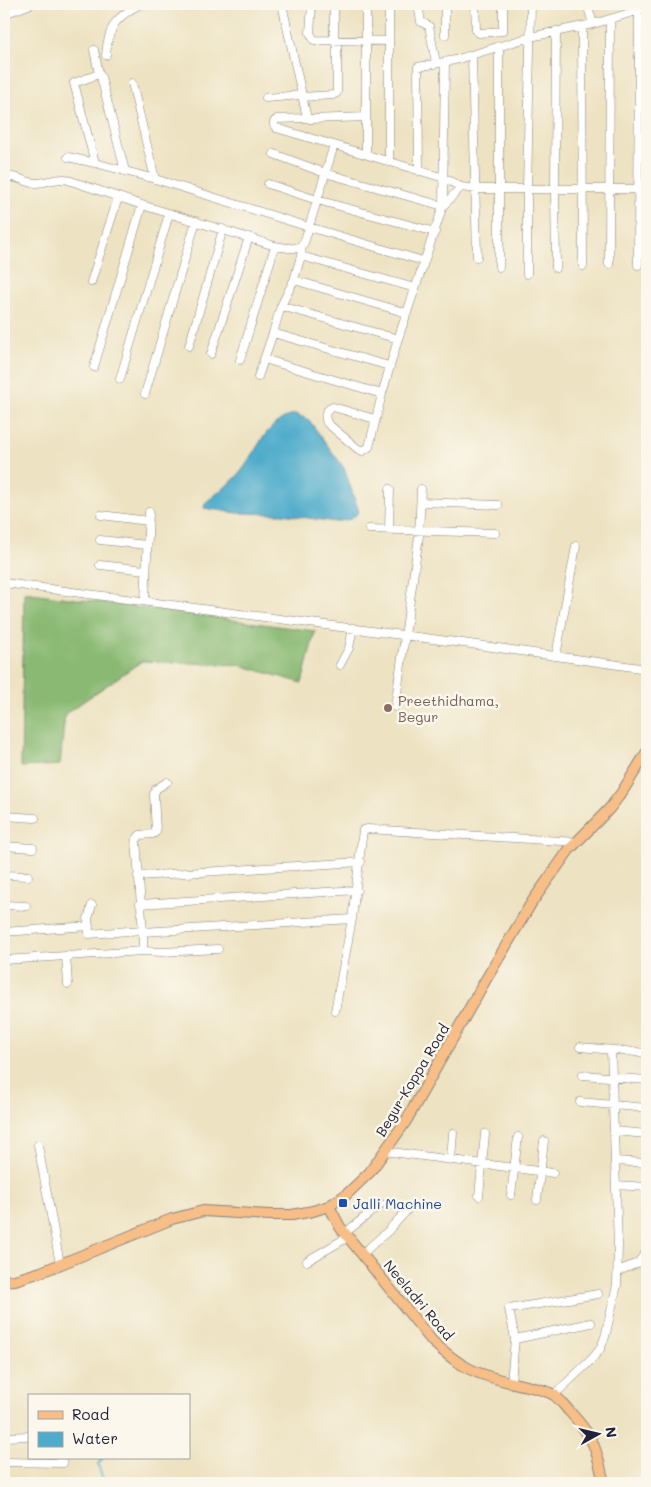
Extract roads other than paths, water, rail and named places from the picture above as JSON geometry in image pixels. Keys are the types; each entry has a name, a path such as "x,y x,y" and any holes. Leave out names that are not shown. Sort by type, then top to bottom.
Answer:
{"main road":[{"name":"Begur-Koppa Road","path":"4,1281 15,1280 60,1264 172,1219 203,1210 269,1215 313,1212 329,1206 358,1184 406,1120 532,902 569,850 610,808 647,752"},
{"name":"Neeladri Road","path":"329,1206 347,1235 362,1254 432,1341 450,1357 468,1369 540,1390 554,1396 586,1429 596,1447 604,1483"}],"street":[{"path":"4,14 31,4"},
{"path":"106,55 109,35 113,26 126,11 142,4"},
{"path":"282,4 307,118"},
{"path":"312,4 310,33 311,38 317,41 389,41"},
{"path":"266,98 333,95 337,93 334,4"},
{"path":"366,4 366,154"},
{"path":"389,4 389,162"},
{"path":"418,4 421,22 429,26 436,64"},
{"path":"446,4 446,35"},
{"path":"476,4 476,30 479,33 503,31 503,4"},
{"path":"527,274 531,4"},
{"path":"587,4 593,24"},
{"path":"420,171 418,68 420,66 472,56 530,37 610,20 639,7 647,8"},
{"path":"638,265 639,7"},
{"path":"609,264 610,20"},
{"path":"582,27 583,266"},
{"path":"556,31 556,268"},
{"path":"499,46 499,267"},
{"path":"94,50 125,171"},
{"path":"472,56 477,257"},
{"path":"375,419 333,406 328,408 325,418 327,423 358,449 363,451 369,447 389,366 443,206 445,62"},
{"path":"95,163 74,83 99,74"},
{"path":"132,83 155,179"},
{"path":"366,117 277,119 274,125 276,128 444,178 461,187 476,189 647,190"},
{"path":"258,377 274,333 280,306 294,280 302,245 334,145"},
{"path":"274,154 325,173 443,206"},
{"path":"68,157 155,179 423,261"},
{"path":"4,178 8,176 36,183 53,179 65,179 118,198 275,246 292,248 302,245"},
{"path":"268,184 317,200 435,232"},
{"path":"443,206 461,187"},
{"path":"91,282 118,198"},
{"path":"94,367 142,205"},
{"path":"120,379 169,214"},
{"path":"145,394 196,221"},
{"path":"188,346 223,229"},
{"path":"211,354 249,237"},
{"path":"240,360 275,246"},
{"path":"301,256 415,288"},
{"path":"294,280 407,313"},
{"path":"280,306 398,339"},
{"path":"274,333 389,366"},
{"path":"264,359 382,394"},
{"path":"389,529 390,489"},
{"path":"395,707 420,530 421,489"},
{"path":"421,502 498,505"},
{"path":"145,600 149,512"},
{"path":"100,515 148,521"},
{"path":"369,529 495,533"},
{"path":"100,540 147,545"},
{"path":"556,656 576,546"},
{"path":"100,565 146,570"},
{"path":"4,583 145,600 647,669"},
{"path":"340,665 347,654 353,628"},
{"path":"143,951 136,840 140,835 156,832 154,794 156,789 167,782"},
{"path":"4,816 35,818"},
{"path":"335,1011 361,862 362,832 368,829 577,842"},
{"path":"4,846 33,848"},
{"path":"138,876 361,862"},
{"path":"4,875 28,876"},
{"path":"140,904 356,890"},
{"path":"4,905 26,906"},
{"path":"92,905 88,919 89,934 352,919"},
{"path":"4,932 89,926"},
{"path":"4,960 143,951 162,952 218,949"},
{"path":"66,956 68,984"},
{"path":"580,1047 647,1053"},
{"path":"554,1396 600,1349 605,1337 617,1286 612,1050"},
{"path":"582,1075 647,1080"},
{"path":"580,1102 647,1108"},
{"path":"614,1131 647,1134"},
{"path":"450,1160 452,1133"},
{"path":"479,1196 485,1134"},
{"path":"511,1195 518,1137"},
{"path":"537,1200 544,1141"},
{"path":"38,1145 60,1264"},
{"path":"384,1151 553,1173"},
{"path":"615,1161 647,1163"},
{"path":"616,1185 647,1187"},
{"path":"307,1261 347,1235 381,1204"},
{"path":"362,1254 388,1231 409,1208"},
{"path":"618,1271 638,1263 647,1251"},
{"path":"511,1382 515,1339 509,1309 598,1294"},
{"path":"515,1339 591,1323"},
{"path":"4,1437 28,1436"},
{"path":"4,1462 63,1463"}],"water":[{"path":"295,414 309,420 344,468 359,512 351,519 335,522 283,514 237,513 204,508 205,503 238,475 268,431 284,418"}],"waterway":[{"path":"101,1460 98,1464 104,1483"}],"place":[{"name":"Preethidhama, Begur","path":"388,708"},
{"name":"Jalli Machine","path":"343,1203"}]}
